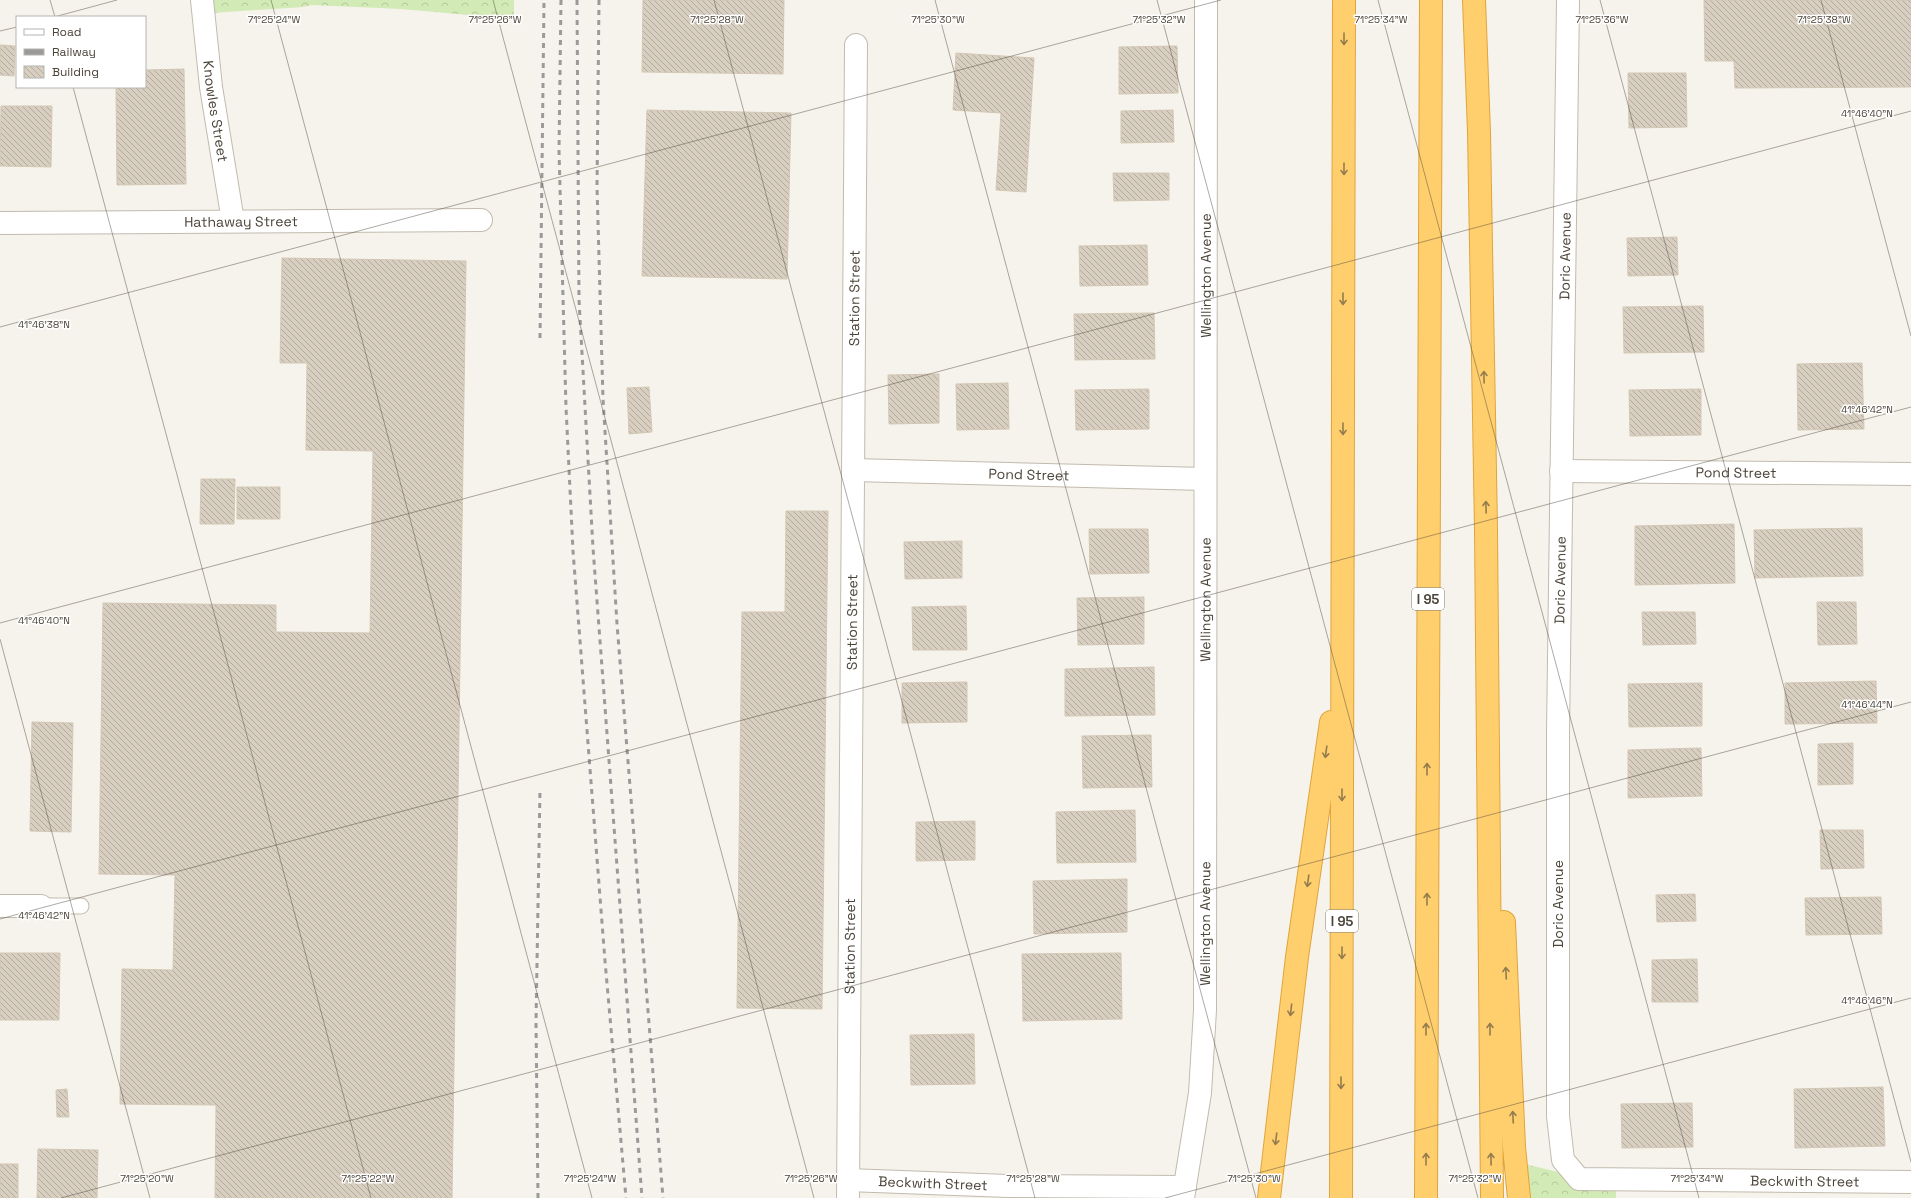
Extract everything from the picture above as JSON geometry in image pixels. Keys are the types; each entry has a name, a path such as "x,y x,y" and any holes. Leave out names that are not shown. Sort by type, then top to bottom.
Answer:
{"highway":[{"name":"I 95","path":"1341,1198 1344,0"},
{"name":"I 95","path":"1426,1198 1431,0"},
{"path":"1474,0 1479,140 1486,529 1492,1198"},
{"path":"1486,529 1514,1147 1519,1198"},
{"path":"1269,1198 1297,957 1342,644"}],"street":[{"name":"Knowles Street","path":"202,0 211,87 233,222"},
{"name":"Wellington Avenue","path":"1184,1192 1200,1094 1205,1010 1206,0"},
{"name":"Doric Avenue","path":"1563,1160 1558,1116 1558,732 1568,0"},
{"name":"Station Street","path":"848,1189 856,45"},
{"name":"Hathaway Street","path":"0,223 481,220"},
{"name":"Pond Street","path":"853,470 1205,479"},
{"name":"Pond Street","path":"1561,471 1911,474"},
{"path":"0,906 41,906"},
{"name":"Beckwith Street","path":"1563,1160 1579,1179 1911,1182"},
{"name":"Beckwith Street","path":"848,1189 1008,1186 1184,1192"}],"lane":[{"path":"41,906 81,906"}],"green space":[{"path":"194,0 514,0 514,19 401,9 312,5 303,7 196,14"},
{"path":"1509,1160 1562,1173 1576,1180 1616,1191 1616,1198 1512,1198"}],"building":[{"path":"643,0 784,0 783,74 642,72"},
{"path":"1704,0 1911,0 1911,87 1735,88 1734,61 1705,61"},
{"path":"0,45 15,46 14,76 0,75"},
{"path":"1177,46 1178,93 1119,94 1119,47"},
{"path":"956,53 1034,58 1026,192 996,190 1001,113 953,110"},
{"path":"184,69 186,184 117,185 116,88 146,88 146,70"},
{"path":"1628,73 1686,73 1687,127 1629,128"},
{"path":"1,106 52,106 51,167 0,166"},
{"path":"647,110 791,113 787,279 642,276"},
{"path":"1173,110 1174,142 1121,143 1121,111"},
{"path":"1113,173 1169,173 1169,200 1114,201"},
{"path":"1677,237 1678,275 1628,276 1627,238"},
{"path":"1147,245 1148,285 1080,286 1079,246"},
{"path":"282,258 466,261 452,1198 215,1198 216,1105 120,1104 122,969 173,970 175,875 99,874 103,603 276,605 276,632 370,633 373,451 306,450 307,363 280,363"},
{"path":"1703,306 1704,352 1624,353 1623,307"},
{"path":"1154,313 1155,359 1075,360 1074,314"},
{"path":"1862,363 1864,429 1798,430 1797,364"},
{"path":"939,374 939,423 889,424 888,375"},
{"path":"1008,383 1009,429 957,430 956,384"},
{"path":"649,387 652,432 629,434 627,388"},
{"path":"1149,389 1149,429 1076,430 1075,390"},
{"path":"1701,389 1701,435 1630,436 1629,390"},
{"path":"201,479 235,479 234,524 200,524"},
{"path":"237,487 280,487 280,519 237,519"},
{"path":"786,511 828,511 822,1009 737,1008 742,612 785,612"},
{"path":"1734,524 1735,583 1635,585 1635,526"},
{"path":"1862,528 1863,576 1755,578 1754,530"},
{"path":"1089,529 1148,529 1149,573 1090,574"},
{"path":"962,541 962,578 905,579 904,542"},
{"path":"1144,597 1144,644 1078,645 1077,598"},
{"path":"1817,602 1856,602 1857,644 1818,645"},
{"path":"966,606 967,650 913,650 912,607"},
{"path":"1642,612 1695,612 1696,644 1643,645"},
{"path":"1154,667 1155,715 1065,716 1065,669"},
{"path":"1876,681 1877,723 1785,724 1785,683"},
{"path":"967,682 967,722 902,723 902,683"},
{"path":"1702,683 1702,726 1629,727 1628,684"},
{"path":"32,722 73,723 71,832 30,831"},
{"path":"1151,735 1152,787 1083,788 1082,736"},
{"path":"1853,743 1853,784 1818,785 1818,744"},
{"path":"1701,748 1702,796 1628,798 1628,750"},
{"path":"1135,810 1136,862 1057,863 1056,812"},
{"path":"975,821 975,860 916,861 916,822"},
{"path":"1820,830 1863,830 1864,868 1821,869"},
{"path":"1127,879 1127,932 1034,934 1033,881"},
{"path":"1695,894 1696,921 1657,922 1656,895"},
{"path":"1881,897 1882,934 1806,935 1805,898"},
{"path":"0,953 60,953 59,1020 0,1020"},
{"path":"1121,953 1122,1019 1023,1021 1022,954"},
{"path":"1697,959 1698,1002 1652,1002 1652,960"},
{"path":"974,1034 975,1084 911,1085 910,1035"},
{"path":"1883,1087 1885,1146 1795,1148 1794,1089"},
{"path":"67,1089 69,1117 57,1117 56,1090"},
{"path":"1692,1103 1693,1147 1622,1148 1621,1104"},
{"path":"38,1149 98,1150 97,1198 37,1198"},
{"path":"0,1164 18,1164 18,1198 0,1198"}],"railway":[{"path":"540,338 544,0"},
{"path":"561,0 559,150 566,407 573,551 605,961 626,1198"},
{"path":"577,0 579,300 593,548 642,1198"},
{"path":"599,0 597,187 603,399 617,624 663,1198"},
{"path":"538,1198 536,1022 540,789"}]}
